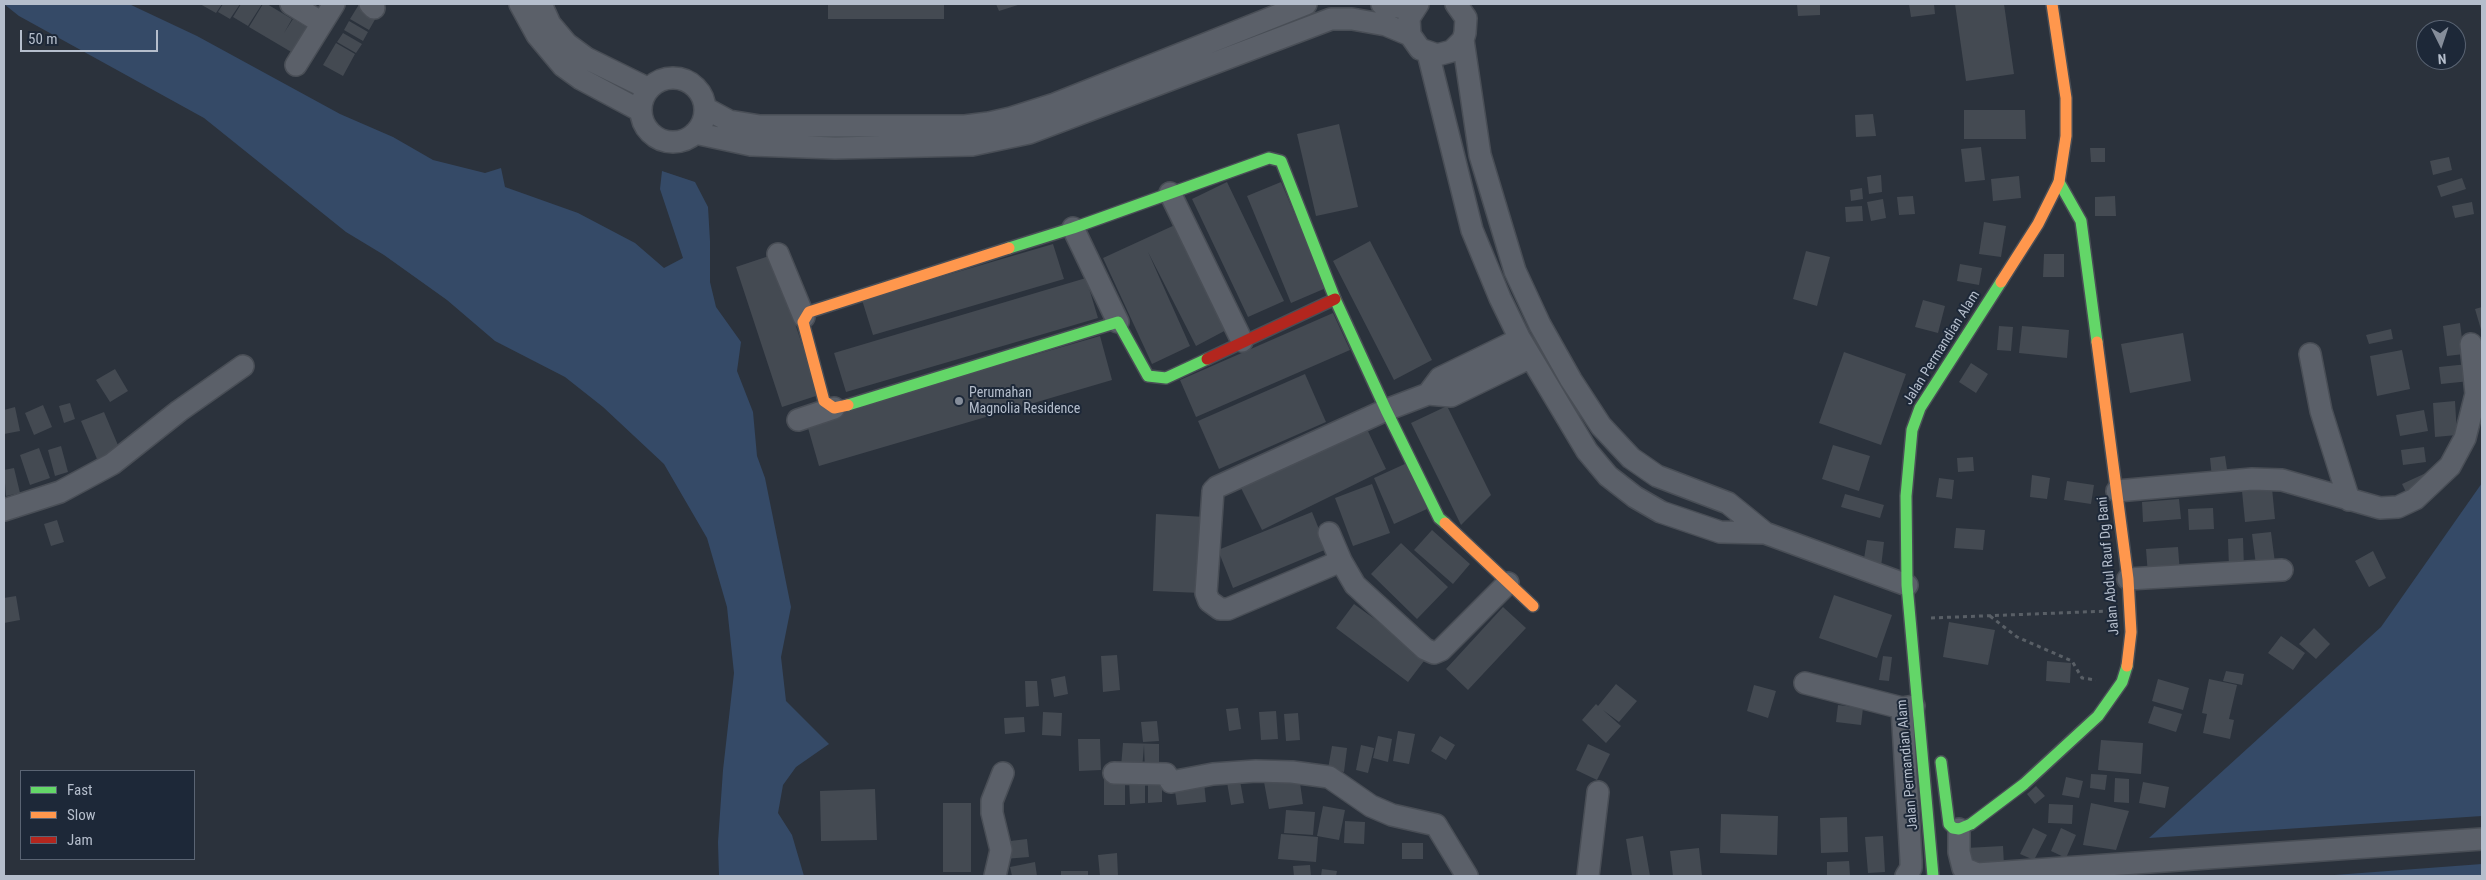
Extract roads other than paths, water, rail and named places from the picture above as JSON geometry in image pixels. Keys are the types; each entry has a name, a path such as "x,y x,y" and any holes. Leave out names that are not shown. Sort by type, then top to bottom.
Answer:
{"street":[{"path":"292,4 322,23"},
{"path":"296,65 334,4"},
{"path":"520,4 537,35 563,66 581,79 641,111"},
{"path":"541,4 550,24 567,44 586,58 649,89"},
{"path":"705,108 729,121 760,126 965,126 982,124 1011,118 1055,104 1306,4"},
{"path":"1382,4 1415,7 1408,27 1410,35 1420,49 1428,53 1444,54 1452,51 1462,40 1467,26 1462,6"},
{"name":"Jalan Permandian Alam","path":"1933,876 1921,738 1909,707 1910,619 1907,585 1907,465 1915,423 1920,408 2038,224 2059,182 2066,136 2066,98 2052,4"},
{"path":"695,133 751,145 835,148 972,145 1029,133 1326,12 1386,25 1410,35"},
{"path":"1462,40 1480,155 1515,271 1540,325 1571,380 1602,426 1631,458 1657,476 1728,503 1765,533"},
{"path":"1428,53 1472,230 1500,298 1526,348 1587,451 1608,476 1635,497 1661,512 1720,532 1765,533 1907,585"},
{"path":"666,79 684,80 698,91 705,108 701,126 695,133 678,142 660,139 646,128 641,111 642,102 649,89 666,79"},
{"path":"804,317 809,312 1073,228 1269,158 1281,161 1335,298 1386,410 1439,518 1533,606"},
{"path":"1460,184 1486,177"},
{"name":"Jalan Abdul Rauf Dg Bani","path":"1959,829 1971,824 2024,784 2077,736 2108,704 2121,684 2129,660 2131,632 2128,579 2081,221 2059,182"},
{"path":"1170,194 1242,341"},
{"path":"1073,228 1118,322 1148,376 1160,379 1166,378 1335,298"},
{"path":"778,254 804,317 803,328 824,402 834,408"},
{"path":"798,420 961,372 1118,322"},
{"path":"2117,491 2252,479 2282,480 2380,508 2398,507 2415,499 2450,466 2465,438 2476,394 2471,344"},
{"path":"1341,562 1228,608 1220,609 1210,601 1206,593 1214,491 1226,482 1386,410 1428,394 1451,396 1526,348"},
{"path":"2310,354 2321,411 2349,500"},
{"path":"4,510 60,492 112,464 179,411 243,366"},
{"path":"1329,533 1341,562 1355,585 1425,649 1434,654 1441,650 1508,582"},
{"path":"2128,579 2282,570"},
{"path":"1805,683 1909,707 1912,868 1906,876"},
{"path":"1921,738 1936,746 1949,824 1953,828 1959,829 1959,852 1963,868 1977,874 2482,839"},
{"path":"1114,772 1166,774 1171,782 1213,774 1256,770 1329,777 1371,806 1392,814 1436,825 1467,876"},
{"path":"995,876 1001,850 992,812 992,801 1003,773"},
{"path":"1588,876 1598,792"}],"water":[{"path":"4,4 129,4 197,36 340,114 393,137 433,160 485,173 501,168 505,187 578,213 635,243 664,268 683,258 660,189 662,171 695,182 708,207 710,282 716,307 741,342 737,371 753,412 757,456 765,478 791,607 781,657 786,701 829,744 796,767 783,785 778,813 792,835 804,876 719,876 718,842 723,770 734,673 727,607 707,538 664,464 603,407 565,377 495,341 447,300 384,255 346,232 204,118 19,16"},
{"path":"2482,483 2482,816 2149,838 2381,627"},
{"path":"2482,864 2482,876 2321,876"}],"place":[{"name":"Perumahan Magnolia Residence","path":"959,401"}]}
